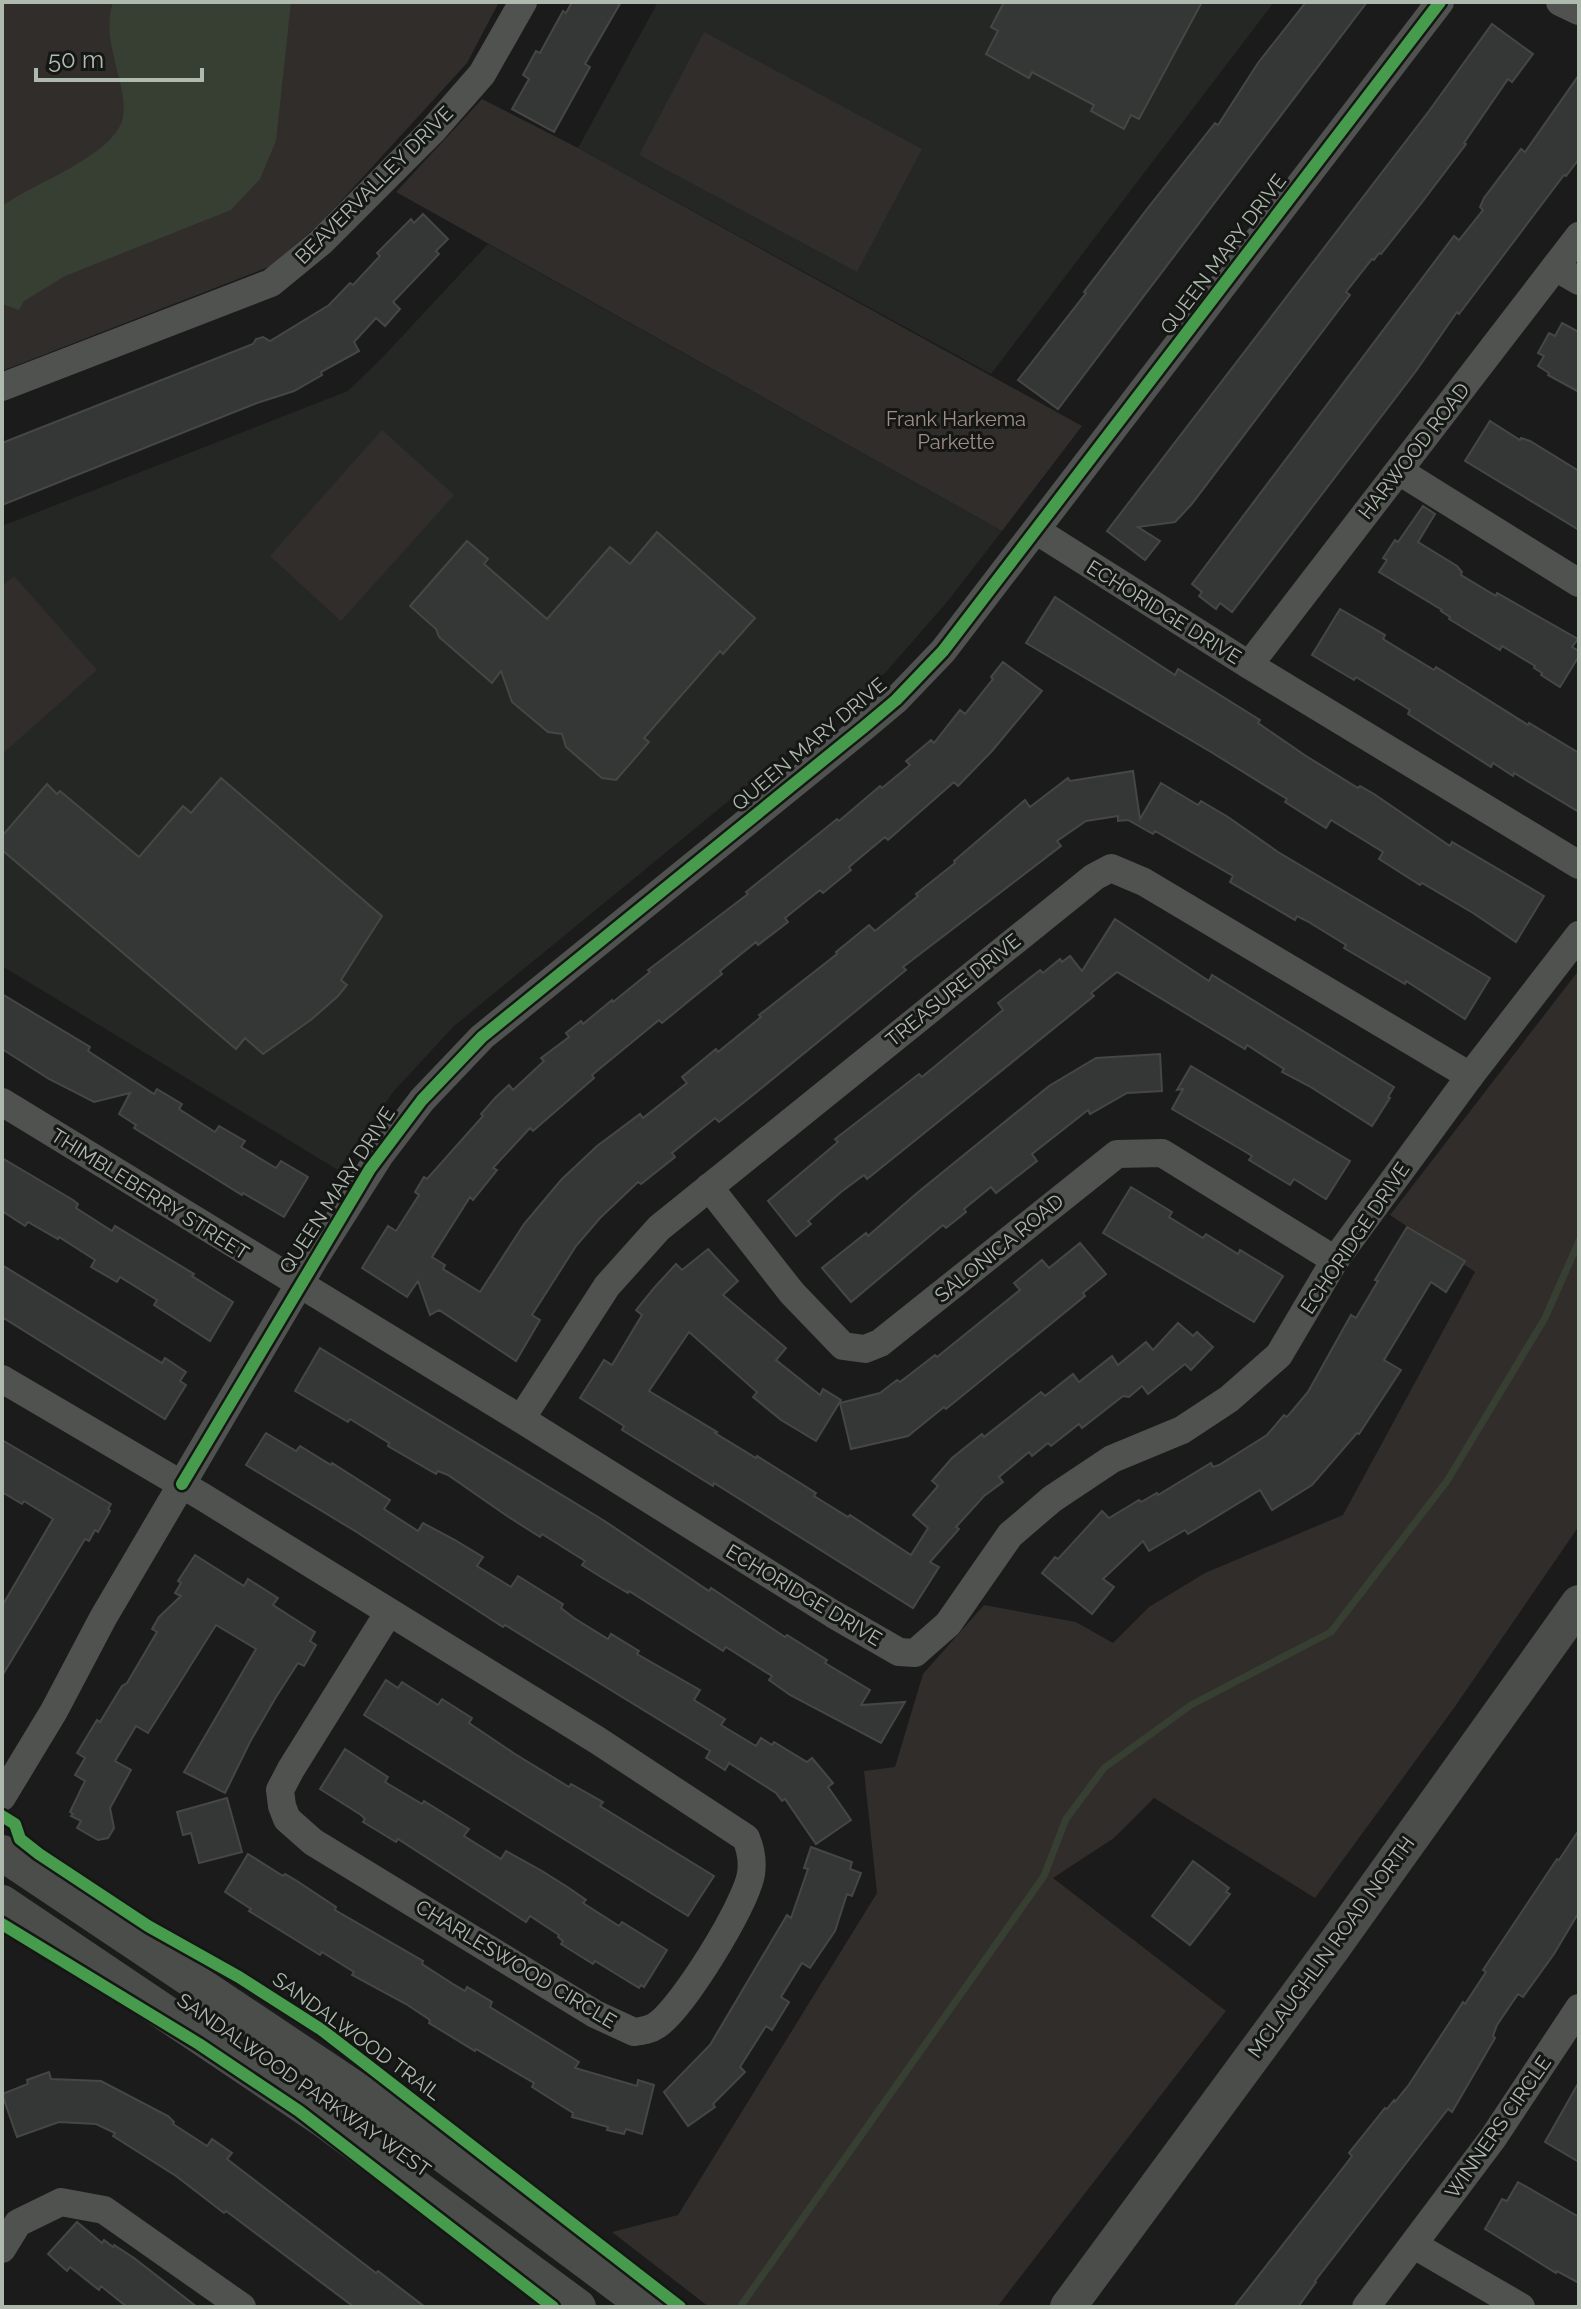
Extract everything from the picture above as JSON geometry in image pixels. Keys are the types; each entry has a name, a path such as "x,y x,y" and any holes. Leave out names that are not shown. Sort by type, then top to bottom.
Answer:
{"main road":[{"name":"MCLAUGHLIN ROAD NORTH","path":"1069,2301 1331,1950 1579,1603"},
{"name":"SANDALWOOD PARKWAY WEST","path":"2,1853 361,2093 648,2307"},
{"name":"SANDALWOOD PARKWAY WEST","path":"2,1903 323,2119 578,2307"}],"street":[{"name":"BEAVERVALLEY DRIVE","path":"2,387 271,283 321,242 433,130 482,74 523,2"},
{"name":"QUEEN MARY DRIVE","path":"2,1797 299,1285 380,1155 422,1100 459,1059 540,988 896,700 943,651 1440,2"},
{"path":"1560,2 1579,11"},
{"name":"HARWOOD ROAD","path":"1249,665 1399,471 1567,274 1579,236"},
{"path":"1399,471 1579,583"},
{"name":"ECHORIDGE DRIVE","path":"1037,531 1249,665 1579,865"},
{"name":"TREASURE DRIVE","path":"521,1419 607,1286 659,1228 1094,877 1111,868 1144,882 1470,1076"},
{"name":"ECHORIDGE DRIVE","path":"299,1285 833,1614 899,1652 915,1653 948,1624 1010,1535 1052,1499 1112,1459 1182,1430 1229,1399 1279,1355 1335,1260 1470,1076 1579,935"},
{"name":"THIMBLEBERRY STREET","path":"2,1102 299,1285"},
{"name":"SALONICA ROAD","path":"709,1187 792,1293 832,1335 843,1346 865,1349 880,1343 1117,1154 1162,1153 1335,1260"},
{"name":"CHARLESWOOD CIRCLE","path":"2,1379 182,1484 597,1740 746,1838 752,1860 751,1877 741,1902 711,1956 656,2026 634,2032 595,2014 313,1842 287,1819 280,1790 389,1612"},
{"name":"WINNERS CIRCLE","path":"1366,2307 1575,2023"},
{"path":"2,2249 18,2223 61,2202 104,2210 242,2307"},
{"path":"1414,2245 1521,2307"}],"shaded area":[{"path":"113,2 291,2 276,141 260,179 231,210 65,276 24,301 19,310 2,304 2,206 97,151 119,128 123,101 110,38"},
{"path":"658,2 1274,2 991,374 578,148"},
{"path":"488,244 1002,531 947,602 885,673 454,1026 393,1092 338,1170 2,966 2,526 348,391"}],"green space":[{"path":"2,2 499,2 467,63 322,222 269,267 2,371"},
{"path":"704,32 922,149 857,272 639,155"},
{"name":"Frank Harkema Parkette","path":"482,99 578,148 1082,426 1002,531 396,192"},
{"path":"382,430 454,495 341,621 270,556"},
{"path":"14,576 97,670 2,754 2,586"},
{"path":"1579,970 1579,1526 1454,1708 1315,1898 1154,1798 1114,1838 1053,1878 1226,2011 997,2307 709,2307 612,2232 678,2215 877,1893 864,1771 895,1767 923,1674 984,1605 1076,1622 1113,1643 1149,1607 1205,1573 1343,1515 1475,1272 1390,1215"}],"building":[{"path":"572,2 621,2 585,64 590,67 554,132 512,109 529,79 523,75 536,51 540,53 563,11 566,13"},
{"path":"1004,2 1202,2 1139,119 1131,115 1124,129 1091,111 1094,105 1032,72 1029,78 986,54 998,31 991,27"},
{"path":"1306,2 1367,2 1058,409 1018,380 1147,209 1215,123 1218,125 1258,63"},
{"path":"1492,24 1533,54 1512,82 1508,79 1466,144 1423,201 1346,292 1350,295 1191,505 1175,522 1138,527 1160,541 1145,560 1107,531 1429,111"},
{"path":"1579,75 1579,159 1459,314 1457,312 1416,371 1232,612 1220,603 1216,609 1199,596 1202,592 1192,584 1454,236 1459,240 1483,210 1480,207 1484,198 1521,149 1525,152"},
{"path":"423,214 448,239 436,251 439,254 393,302 400,309 385,326 376,318 354,342 359,351 294,391 2,505 2,443 253,344 256,339 263,337 270,341 329,305 350,283 353,285 380,256 377,253 411,219 414,223"},
{"path":"1562,323 1579,332 1579,392 1538,366 1544,356 1538,353 1549,333 1555,336"},
{"path":"1490,421 1579,471 1579,530 1465,461"},
{"path":"1423,506 1435,514 1418,542 1457,566 1461,575 1578,639 1572,647 1579,651 1579,656 1560,687 1541,675 1535,666 1502,646 1500,650 1379,572 1387,560 1383,558 1395,540 1398,542"},
{"path":"657,532 755,618 723,654 720,651 644,738 649,742 616,780 602,778 566,747 562,734 548,732 512,702 501,671 492,683 439,637 436,629 410,606 467,541 488,559 484,564 547,619 610,547 630,564"},
{"path":"1055,597 1175,675 1178,669 1260,720 1258,723 1306,756 1358,788 1360,786 1374,794 1450,846 1452,842 1544,896 1516,942 1473,913 1379,859 1383,852 1331,820 1326,828 1285,802 1287,799 1211,752 1026,643"},
{"path":"1340,609 1385,635 1383,639 1434,670 1436,667 1579,753 1579,812 1514,773 1513,776 1493,763 1491,767 1408,714 1410,710 1312,655"},
{"path":"1003,662 1042,691 992,751 958,786 954,782 888,840 885,837 823,893 820,890 785,918 788,922 758,945 756,942 662,1023 659,1020 592,1075 594,1078 533,1131 530,1128 493,1168 497,1170 473,1200 470,1197 432,1257 445,1265 443,1269 480,1292 524,1224 561,1180 597,1146 640,1114 643,1118 687,1083 682,1077 716,1049 718,1052 869,925 875,931 1025,800 1030,807 1068,778 1070,781 1133,771 1140,819 1161,783 1198,805 1201,801 1228,817 1278,852 1490,978 1465,1019 1406,981 1405,984 1344,948 1346,945 1307,921 1297,916 1295,920 1230,882 1233,876 1155,831 1153,834 1128,820 1118,821 1118,816 1086,821 1057,841 1061,846 903,967 906,970 753,1095 719,1122 715,1118 672,1153 675,1157 641,1184 638,1182 600,1218 576,1246 532,1315 540,1320 516,1361 439,1310 430,1315 418,1281 407,1297 362,1268 388,1226 396,1231 419,1195 415,1192 424,1177 427,1179 496,1097 509,1085 513,1090 544,1061 541,1058 569,1037 566,1033 613,1002 650,972 648,970 748,894 746,892 837,819 839,821 910,765 906,761 931,740 934,743 960,710 965,714"},
{"path":"221,778 382,916 341,980 347,985 338,996 263,1054 245,1038 236,1049 2,850 2,836 47,784 57,794 60,791 139,857 183,806 191,813"},
{"path":"1115,919 1209,981 1212,975 1394,1087 1372,1126 1282,1072 1284,1069 1247,1045 1245,1049 1117,972 1091,993 1094,996 867,1179 864,1175 841,1192 796,1236 768,1201 838,1142 835,1139 919,1074 922,1077 1003,1010 998,1003 1040,970 1043,973 1060,959 1062,962 1070,956 1082,971"},
{"path":"2,994 90,1047 88,1051 154,1094 157,1089 182,1104 179,1109 215,1132 219,1126 245,1141 241,1147 276,1168 281,1161 308,1177 284,1217 242,1195 134,1128 136,1125 119,1114 130,1093 94,1102 49,1079 2,1049"},
{"path":"1160,1054 1162,1091 1127,1093 1090,1114 1088,1110 1032,1154 1037,1161 996,1193 991,1187 964,1209 966,1212 946,1228 943,1225 851,1302 822,1268 866,1233 868,1236 1049,1086 1096,1058"},
{"path":"1191,1066 1350,1161 1326,1199 1294,1179 1290,1185 1249,1160 1252,1156 1172,1109 1183,1089 1177,1090"},
{"path":"2,1158 73,1200 78,1204 76,1208 112,1231 115,1226 194,1274 192,1276 233,1302 210,1341 154,1305 157,1300 120,1277 117,1282 91,1267 95,1260 59,1237 28,1222 25,1226 2,1211"},
{"path":"1131,1187 1172,1212 1169,1217 1203,1238 1206,1234 1238,1254 1240,1250 1283,1276 1254,1322 1103,1233"},
{"path":"1407,1227 1465,1261 1446,1292 1431,1282 1384,1360 1401,1370 1359,1434 1312,1485 1272,1510 1260,1490 1188,1534 1185,1530 1149,1551 1143,1541 1103,1579 1114,1587 1092,1614 1042,1573 1102,1511 1109,1518 1139,1500 1141,1502 1158,1495 1211,1463 1213,1467 1219,1465 1267,1435 1284,1415 1287,1417 1308,1392 1351,1315 1356,1318"},
{"path":"1080,1243 1106,1274 1083,1293 1085,1296 908,1436 851,1449 840,1403 880,1393 897,1380 900,1382 935,1355 937,1357 1020,1290 1014,1283 1042,1260 1049,1268"},
{"path":"708,1249 738,1281 723,1295 786,1348 776,1360 820,1395 823,1389 841,1400 816,1441 781,1420 753,1397 757,1392 689,1332 649,1391 911,1555 928,1528 913,1515 938,1486 932,1481 952,1458 1041,1392 1045,1396 1073,1374 1079,1382 1112,1356 1118,1365 1146,1342 1153,1350 1178,1323 1193,1336 1197,1332 1213,1347 1191,1370 1185,1364 1148,1394 1142,1386 1129,1397 1123,1396 1082,1428 1079,1424 1051,1446 1048,1443 1032,1456 1029,1452 999,1477 1003,1482 984,1496 930,1562 939,1567 913,1608 714,1483 713,1486 622,1430 624,1426 580,1398 604,1360 612,1365 642,1315 636,1310 654,1288 676,1264 682,1270"},
{"path":"2,1265 162,1363 165,1358 186,1372 180,1381 186,1385 165,1419 2,1317"},
{"path":"320,1348 603,1520 709,1591 711,1588 785,1637 787,1635 827,1660 825,1663 870,1690 861,1705 905,1702 881,1743 790,1695 769,1680 772,1676 726,1647 723,1651 629,1591 601,1577 582,1565 585,1561 542,1534 540,1537 448,1475 438,1471 436,1474 350,1419 348,1422 295,1391"},
{"path":"266,1433 296,1451 300,1446 332,1463 390,1500 384,1509 418,1531 423,1523 483,1557 477,1566 511,1587 518,1576 563,1604 561,1608 574,1618 608,1639 611,1634 639,1651 637,1654 700,1690 694,1700 725,1719 721,1725 756,1746 761,1738 772,1745 774,1742 807,1762 812,1758 833,1783 828,1787 851,1820 816,1844 785,1799 782,1801 776,1793 729,1763 725,1770 706,1758 710,1751 505,1625 503,1627 246,1465"},
{"path":"2,1440 111,1504 98,1532 95,1530 89,1541 85,1539 2,1676 2,1606 53,1519 2,1492"},
{"path":"195,1555 244,1586 248,1579 278,1598 273,1605 315,1632 310,1641 316,1645 304,1666 298,1663 276,1697 225,1793 184,1772 256,1649 216,1625 148,1733 136,1726 115,1761 131,1770 110,1808 114,1828 108,1838 98,1840 77,1828 81,1821 71,1816 73,1814 70,1812 85,1781 75,1775 85,1758 77,1753 97,1720 100,1722 122,1686 127,1683 157,1632 152,1629 159,1617 181,1596 175,1593 181,1583 178,1581"},
{"path":"386,1680 398,1688 402,1682 438,1705 442,1699 472,1718 469,1723 515,1754 569,1787 571,1784 603,1802 600,1806 714,1876 688,1916 364,1715"},
{"path":"345,1749 388,1777 385,1782 422,1804 424,1801 469,1829 464,1836 501,1859 506,1851 542,1871 619,1926 622,1922 667,1950 644,1987 641,1985 639,1988 595,1961 593,1964 561,1944 563,1941 559,1935 530,1916 526,1922 398,1839 396,1842 363,1822 365,1819 361,1815 320,1789"},
{"path":"227,1798 242,1852 199,1863 191,1833 183,1835 177,1812"},
{"path":"1579,1830 1579,1912 1523,1997 1518,1994 1497,2025 1495,2038 1452,2112 1448,2109 1298,2307 1234,2307 1352,2156 1349,2153 1385,2108 1395,2102 1408,2086"},
{"path":"811,1847 852,1862 850,1869 861,1873 852,1896 847,1894 835,1931 810,1968 802,1963 781,1997 789,2002 772,2030 766,2026 740,2067 745,2072 713,2104 715,2107 688,2126 664,2092 710,2045 787,1915 791,1918 808,1869 804,1868"},
{"path":"248,1854 297,1881 336,1907 335,1910 423,1961 422,1964 453,1984 465,1991 467,1987 492,2002 490,2007 579,2062 575,2068 637,2086 638,2080 654,2085 642,2134 626,2129 624,2134 607,2130 608,2127 572,2117 573,2113 532,2087 534,2083 475,2051 429,2023 430,2020 406,2004 352,1975 354,1972 322,1952 320,1955 249,1911 251,1909 225,1892"},
{"path":"1193,1861 1229,1888 1226,1892 1230,1894 1190,1945 1152,1916"},
{"path":"49,2072 51,2079 101,2081 168,2116 173,2124 207,2146 212,2139 232,2153 227,2159 425,2307 354,2307 226,2211 224,2213 176,2176 113,2136 115,2133 96,2124 59,2122 17,2137 2,2094"},
{"path":"1579,2082 1579,2162 1545,2142"},
{"path":"1518,2182 1579,2217 1579,2283 1556,2273 1485,2229 1502,2199 1507,2201"},
{"path":"77,2222 102,2243 104,2240 134,2258 197,2307 127,2307 70,2267 67,2271 48,2254"}],"waterway":[{"path":"740,2307 1044,1876 1066,1819 1104,1768 1191,1705 1331,1632 1447,1481 1545,1318 1579,1241"}],"cycle path":[{"path":"182,1484 370,1169 422,1100 482,1037 864,727 896,700 943,651 1440,2"},
{"name":"SANDALWOOD TRAIL","path":"2,1816 15,1824 20,1839 39,1854 148,1926 239,1977 322,2030 680,2307"},
{"path":"2,1924 199,2044 299,2111 553,2307"}]}
